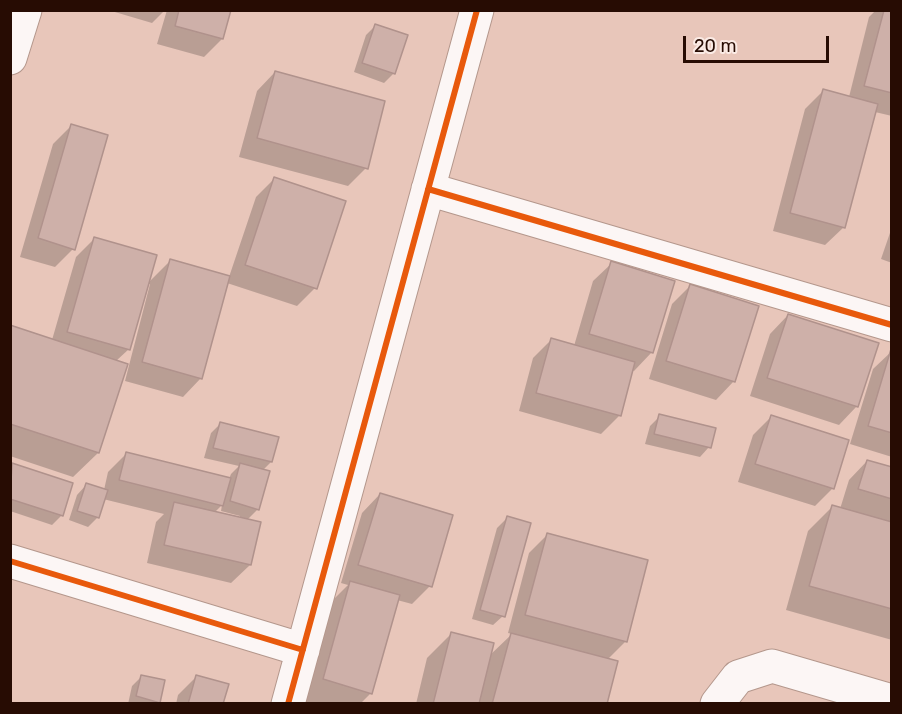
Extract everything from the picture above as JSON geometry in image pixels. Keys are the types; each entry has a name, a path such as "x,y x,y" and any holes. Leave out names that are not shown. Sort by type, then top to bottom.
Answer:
{"street":[{"path":"10,58 25,10"},
{"path":"288,704 477,10"},
{"path":"428,189 891,325"},
{"path":"10,561 303,650"},
{"path":"717,704 738,678 772,666 891,701"}],"building":[{"path":"179,10 231,10 223,39 175,26"},
{"path":"884,10 892,10 892,93 864,86"},
{"path":"375,24 408,35 395,74 362,63"},
{"path":"275,71 385,101 368,169 257,138"},
{"path":"823,89 878,104 845,228 790,213"},
{"path":"71,124 108,135 75,250 38,238"},
{"path":"274,177 346,201 317,289 245,265"},
{"path":"94,237 157,255 130,350 67,332"},
{"path":"170,259 230,276 202,379 142,362"},
{"path":"611,261 675,281 653,353 589,334"},
{"path":"690,284 759,306 735,382 666,361"},
{"path":"788,314 879,343 858,407 767,378"},
{"path":"10,325 128,364 99,453 10,424"},
{"path":"551,338 635,362 621,416 536,393"},
{"path":"892,349 892,433 868,426"},
{"path":"659,414 716,428 711,448 654,434"},
{"path":"771,415 849,440 834,489 755,464"},
{"path":"220,422 279,437 272,462 213,448"},
{"path":"126,452 231,478 223,506 119,480"},
{"path":"867,460 892,467 892,499 858,489"},
{"path":"12,463 73,483 63,516 10,499"},
{"path":"240,463 270,471 259,510 230,501"},
{"path":"86,483 108,490 99,518 77,511"},
{"path":"380,493 453,515 432,587 358,565"},
{"path":"174,502 261,522 251,565 164,545"},
{"path":"832,505 892,522 892,609 809,586"},
{"path":"507,516 531,523 505,617 480,610"},
{"path":"547,533 648,560 627,642 525,615"},
{"path":"350,581 400,595 372,694 323,679"},
{"path":"451,632 494,643 479,704 433,704"},
{"path":"511,633 618,661 607,704 492,704"},
{"path":"141,675 165,680 160,703 136,696"},
{"path":"196,675 229,684 223,704 188,704"}],"cycle path":[{"path":"288,704 477,10"},
{"path":"428,189 892,325"},
{"path":"10,561 303,650"}]}
